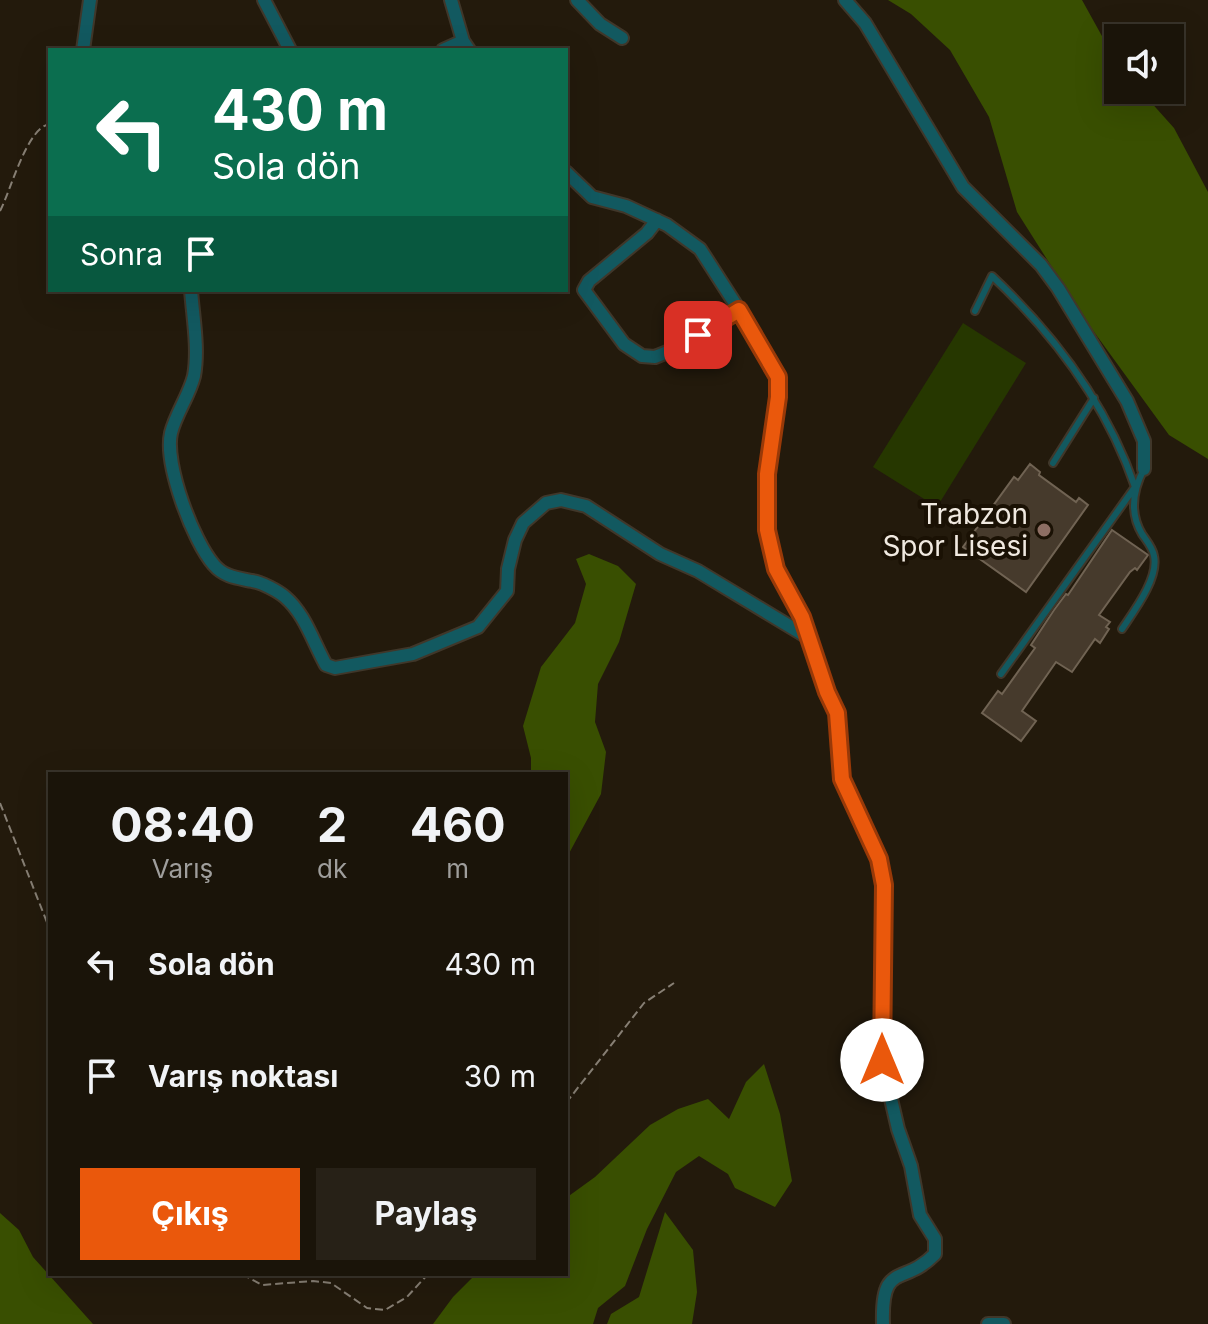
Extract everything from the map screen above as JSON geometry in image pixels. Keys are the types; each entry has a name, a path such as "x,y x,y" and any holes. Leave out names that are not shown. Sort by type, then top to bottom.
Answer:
{"street":[{"path":"83,48 90,0"},
{"path":"264,0 289,48"},
{"path":"451,0 466,46"},
{"path":"577,0 600,24 622,38"},
{"path":"845,0 865,23 963,187 1041,265 1058,288 1127,401 1144,441 1144,469"},
{"path":"568,174 592,197 626,206 657,220 700,249 778,377 767,474 767,530 776,569 802,617 837,713 842,779 879,859 884,885 882,1060 898,1129 911,1166 920,1215 935,1239 935,1254 923,1266 906,1271 889,1282 882,1299 883,1324"},
{"path":"657,220 647,233 589,281 584,290 624,344 642,356 655,357 677,348 739,310"},
{"path":"191,292 196,359 193,378 171,433 170,454 184,505 215,567 238,580 254,581 285,596 303,618 326,665 335,668 413,654 478,627 507,591 508,569 523,523 546,503 561,500 586,506 660,554 698,571 809,638"},
{"path":"988,1324 1004,1324"}],"lane":[{"path":"975,311 992,276 1078,372 1113,431 1135,487 1133,510 1137,525 1154,555 1153,571 1144,597 1122,629"},
{"path":"1053,463 1094,398"},
{"path":"1001,674 1135,487 1144,469"}],"path":[{"path":"0,211 33,134 48,124"},
{"path":"0,803 48,925"},
{"path":"568,1100 644,1003 674,983"},
{"path":"246,1276 262,1285 313,1281 331,1283 367,1308 385,1310 407,1297 426,1276"}],"green space":[{"path":"888,0 1082,0 1104,40 1104,104 1153,104 1174,128 1208,192 1208,459 1169,435 1086,321 1017,212 989,117 950,50 911,14"},
{"path":"963,323 1026,363 937,507 873,467"},
{"path":"589,554 618,566 636,584 619,642 598,684 595,722 606,752 601,794 568,855 568,772 531,772 523,726 541,667 575,623 586,584 576,559"},
{"path":"764,1064 780,1114 792,1181 775,1207 735,1188 728,1174 699,1156 676,1172 647,1229 625,1286 598,1308 593,1324 433,1324 474,1276 568,1276 568,1197 595,1177 650,1125 678,1109 708,1099 729,1119 746,1082"},
{"path":"665,1212 693,1250 697,1292 692,1324 607,1324 611,1314 639,1297"},
{"path":"0,1213 19,1230 33,1257 48,1276 93,1324 0,1324"}],"building":[{"path":"1030,464 1040,472 1039,475 1076,502 1079,498 1088,505 1026,592 963,547 1014,477 1018,480"},
{"path":"1112,530 1148,555 1137,570 1135,568 1130,572 1099,615 1110,622 1100,643 1095,639 1072,672 1056,662 1022,711 1036,721 1021,741 982,713 998,691 1002,694 1035,648 1031,645"}],"place":[{"name":"Trabzon Spor Lisesi","path":"1044,530"}],"route":[{"path":"698,335 739,310 778,377 767,474 767,530 776,569 802,617 837,713 842,779 879,859 884,885 882,1060"}]}
